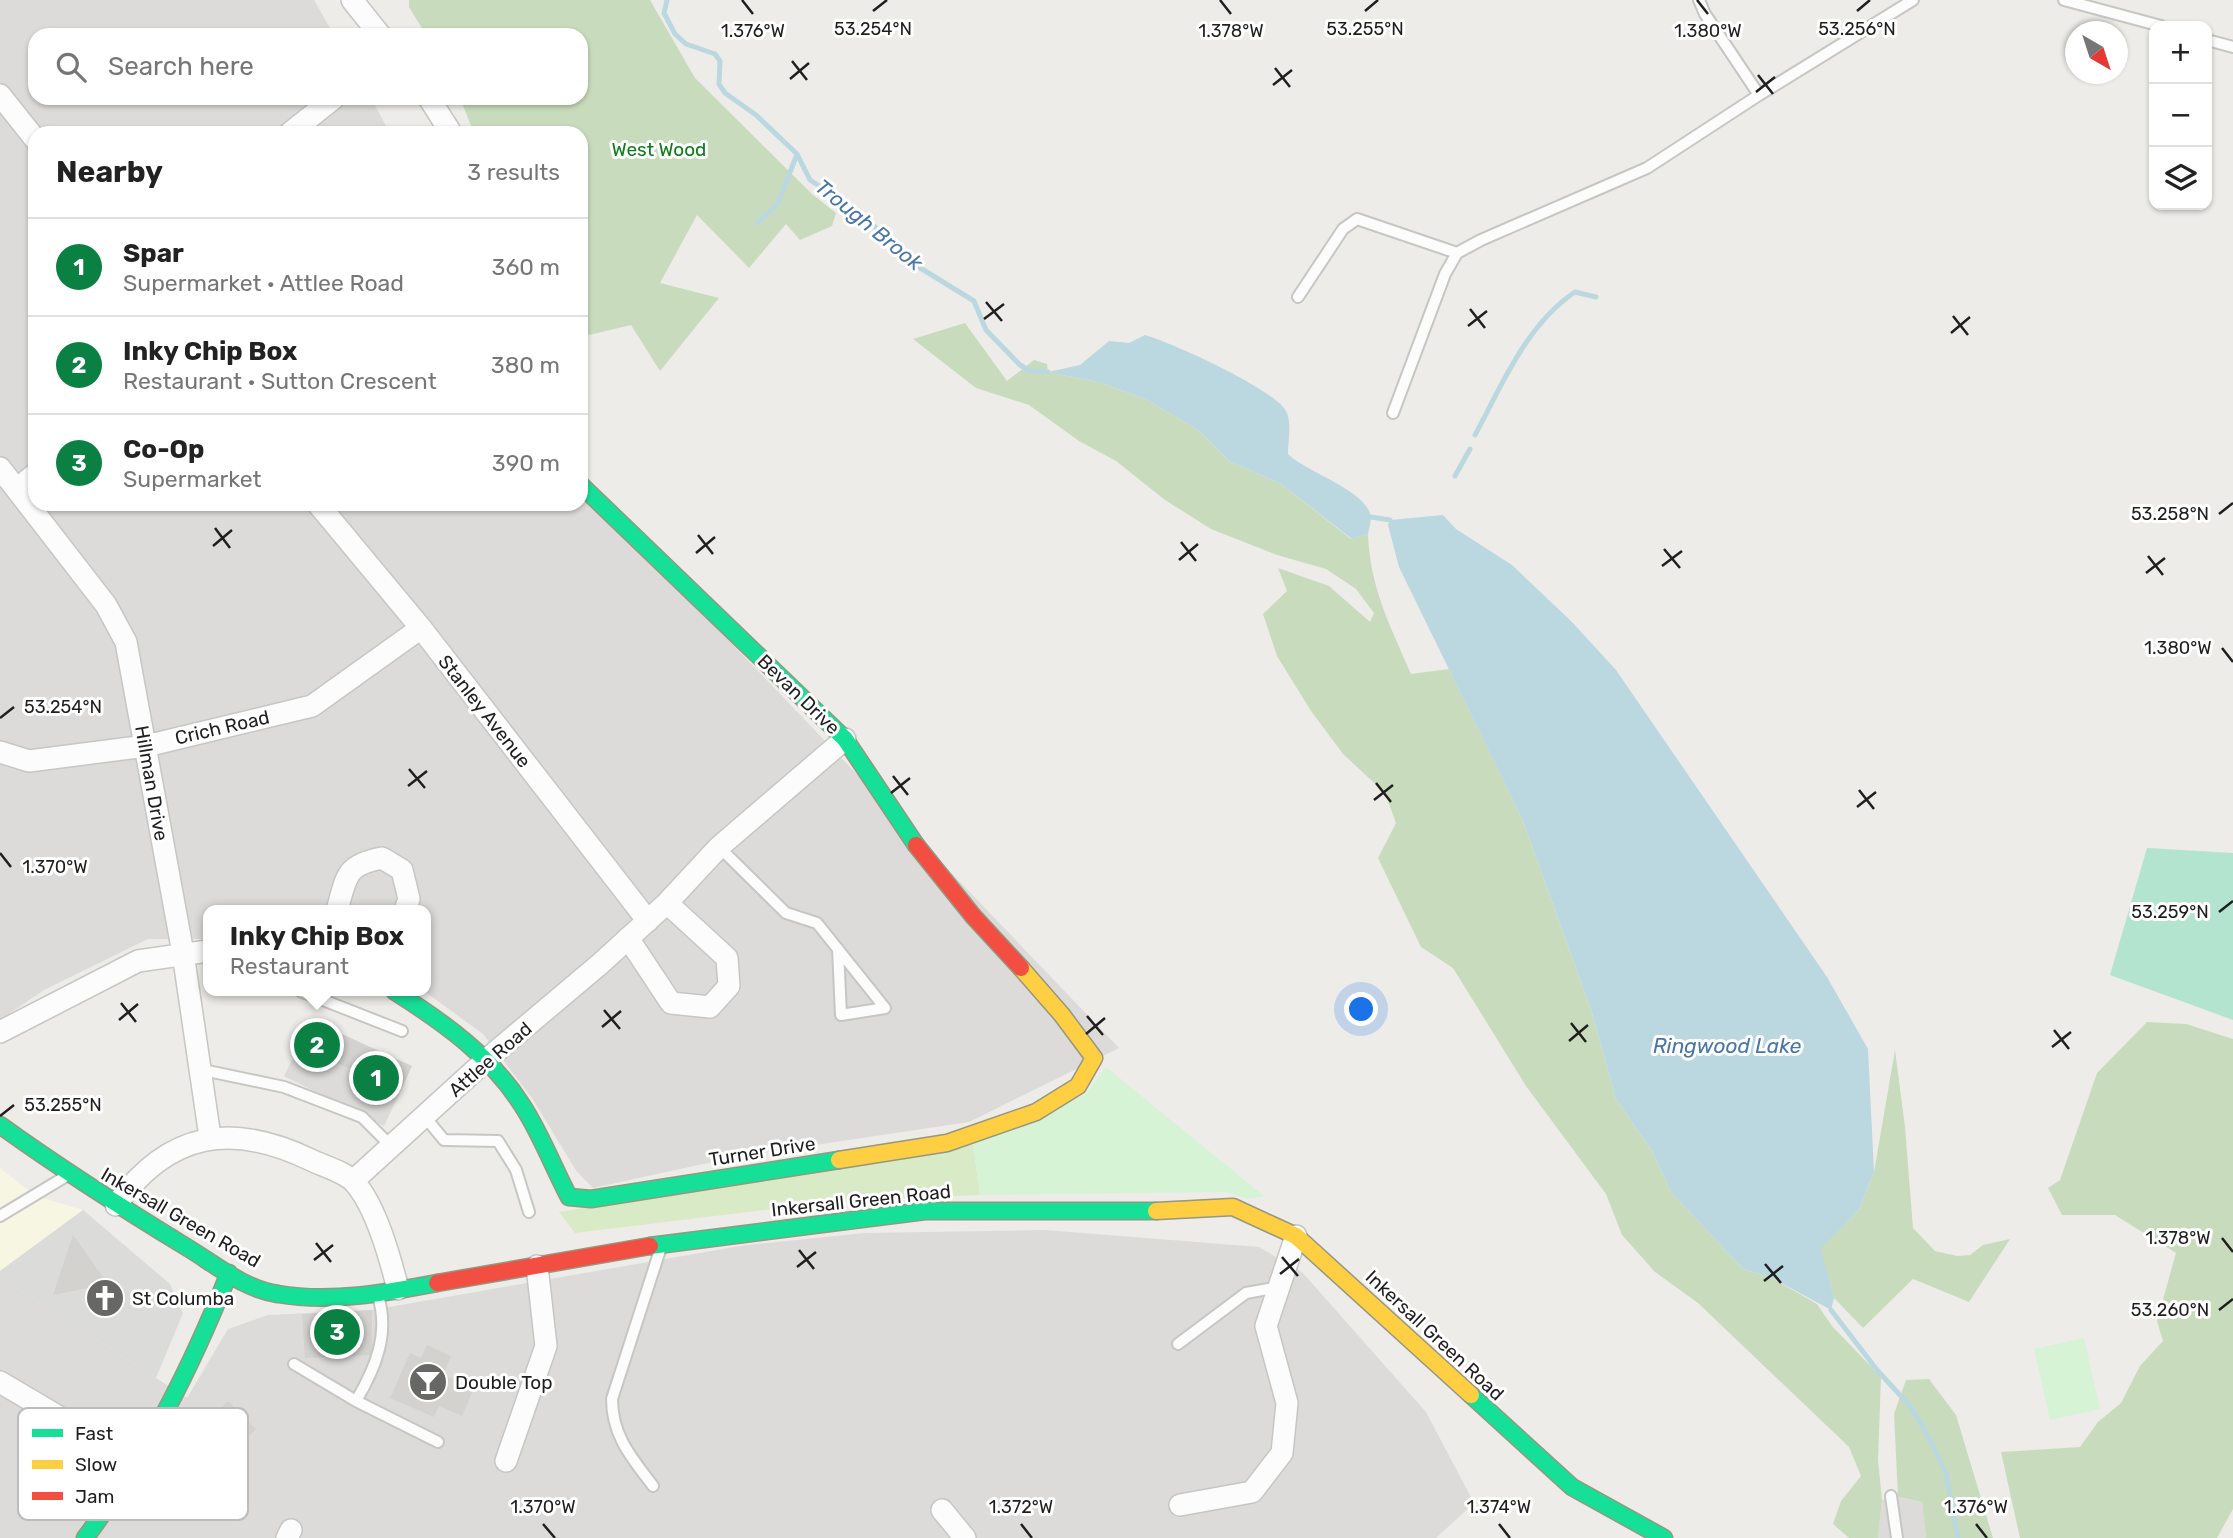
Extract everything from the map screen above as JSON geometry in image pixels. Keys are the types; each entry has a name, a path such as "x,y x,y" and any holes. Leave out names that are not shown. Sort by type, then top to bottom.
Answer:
{"street":[{"path":"352,0 374,28"},
{"path":"0,94 28,130"},
{"path":"298,126 325,105"},
{"path":"434,105 447,126"},
{"name":"Hillman Drive","path":"0,468 28,504"},
{"path":"16,489 28,480"},
{"name":"Bevan Drive","path":"588,492 845,739 864,772 956,896 1071,1022 1094,1058"},
{"name":"Hillman Drive","path":"33,511 106,605 126,642 183,953 203,1070 211,1137"},
{"name":"Stanley Avenue","path":"324,511 421,628 648,921"},
{"name":"Crich Road","path":"0,752 29,761 146,746 312,706 421,628"},
{"name":"Attlee Road","path":"353,1181 486,1060 648,921 719,847 845,739"},
{"path":"339,905 349,871 360,863 382,858 402,870 409,899 407,905"},
{"path":"628,938 671,1003 710,1007 729,986 727,958 667,903"},
{"path":"0,1032 138,961 203,951"},
{"path":"402,996 438,1017 486,1060"},
{"name":"Turner Drive","path":"486,1060 521,1104 569,1197 591,1199 947,1143 1036,1111 1077,1086 1094,1058"},
{"name":"Inkersall Green Road","path":"0,1125 68,1175 229,1273 274,1293 341,1298 662,1244 925,1211 1170,1211 1233,1207 1296,1236 1572,1487 1664,1538"},
{"path":"116,1205 135,1178 179,1149 211,1137 242,1136 280,1145 353,1181 384,1236 398,1289"},
{"path":"1180,1505 1252,1492 1282,1453 1287,1403 1266,1326 1296,1236"},
{"path":"506,1461 546,1346 537,1266"},
{"path":"167,1408 208,1327 229,1273"},
{"path":"0,1382 44,1408"},
{"path":"942,1510 965,1538"},
{"path":"85,1538 98,1520"}],"lane":[{"path":"1699,0 1705,14 1759,95"},
{"path":"1393,413 1445,274 1457,253 1647,168 1913,0"},
{"path":"2064,0 2149,23"},
{"path":"2212,41 2233,47"},
{"path":"1298,298 1343,229 1357,219 1457,253"},
{"path":"719,847 786,913 817,923 838,949 885,1008 841,1015 838,949"},
{"path":"313,996 402,1031"},
{"path":"203,1070 284,1087 362,1117 392,1147"},
{"path":"425,1117 444,1140 498,1141 516,1170 529,1212"},
{"path":"0,1216 68,1175"},
{"path":"653,1486 620,1441 612,1421 612,1399 662,1244"},
{"path":"1178,1344 1246,1293 1279,1287"},
{"path":"356,1401 376,1362 383,1334 382,1308 377,1294"},
{"path":"294,1364 356,1401 438,1442"},
{"path":"1891,1496 1897,1538"}],"shaded area":[{"path":"0,0 314,0 330,28 28,28 28,105 375,105 386,126 28,126 28,511 588,511 588,493 1119,1048 969,1122 735,1157 593,1188 577,1172 532,1098 483,1034 431,996 431,905 203,905 203,939 148,939 44,990 0,1020"},
{"path":"299,1046 400,1092 384,1126 284,1076"},
{"path":"0,1168 36,1196 83,1210 0,1271"},
{"name":"St Columba","path":"83,1210 170,1284 183,1313 156,1378 0,1277 0,1271"},
{"path":"1045,1230 1259,1247 1302,1272 1426,1412 1474,1503 1436,1538 0,1538 0,1277 187,1398 228,1329 268,1315 372,1310 746,1245 865,1233"},
{"path":"1891,1496 1922,1502 1926,1538 1878,1538 1882,1500"}],"green space":[{"name":"West Wood","path":"409,0 650,0 695,78 812,194 836,213 832,226 800,240 786,224 749,268 697,215 660,283 719,298 660,371 631,325 589,335 588,126 471,126 463,105 588,105 588,28 422,28 409,7"},
{"path":"965,323 1007,381 1034,360 1047,364 1048,372 1102,383 1147,400 1198,430 1229,461 1281,484 1351,539 1368,534 1377,589 1411,674 1449,669 1523,821 1592,1013 1616,1099 1652,1151 1671,1192 1743,1269 1770,1277 1817,1304 1832,1326 1881,1377 1878,1460 1882,1500 1878,1538 1849,1538 1833,1524 1841,1501 1861,1476 1849,1447 1698,1303 1655,1272 1622,1235 1606,1194 1526,1086 1453,968 1421,947 1378,858 1396,823 1385,793 1343,754 1311,711 1277,656 1263,614 1287,591 1278,568 1329,586 1370,622 1374,613 1356,589 1326,569 1277,555 1211,529 1165,500 1116,461 1079,441 1029,405 976,388 913,339"},
{"path":"2147,848 2233,853 2233,1020 2110,975"},
{"path":"2147,1022 2186,1024 2233,1039 2233,1509 2217,1538 2020,1538 2001,1452 2080,1447 2098,1422 2121,1403 2140,1366 2163,1341 2157,1321 2176,1253 2115,1215 2062,1215 2048,1188 2060,1180 2097,1073"},
{"path":"1895,1050 1905,1127 1913,1228 1935,1251 1957,1256 1970,1255 1983,1245 2010,1239 1969,1302 1913,1279 1863,1328 1834,1298 1820,1248 1859,1210 1874,1172"},
{"path":"1106,1067 1264,1196 1250,1199 1225,1192 980,1195 973,1145 1086,1094"},
{"path":"973,1145 980,1195 838,1201 575,1233 559,1212"},
{"path":"2084,1338 2100,1409 2050,1420 2034,1349"},
{"path":"1929,1379 1956,1415 1993,1538 1926,1538 1922,1502 1898,1497 1894,1414 1906,1380"}],"water":[{"path":"1145,335 1222,368 1278,402 1286,411 1289,420 1288,454 1359,498 1371,517 1368,534 1352,539 1281,484 1229,461 1198,430 1147,400 1102,383 1048,372 1080,365 1109,341 1129,343"},
{"name":"Ringwood Lake","path":"1443,515 1456,529 1512,565 1571,621 1616,670 1827,977 1868,1049 1874,1172 1859,1210 1821,1248 1834,1298 1831,1310 1770,1277 1743,1269 1671,1192 1652,1151 1616,1099 1592,1013 1523,821 1399,567 1388,525 1390,520"}],"building":[{"path":"311,1020 412,1066 400,1092 299,1046"},
{"path":"73,1235 108,1284 53,1295"},
{"path":"372,1310 372,1355 305,1358 302,1314"},
{"name":"Double Top","path":"427,1345 451,1356 443,1375 474,1388 462,1416 439,1406 434,1417 390,1398 410,1353 421,1358"},
{"path":"228,1401 235,1408 221,1408"},
{"path":"248,1421 256,1429 248,1437"}],"waterway":[{"name":"Trough Brook","path":"667,0 664,13 675,34 686,44 715,54 720,61 719,84 725,93 756,115 797,154 810,180 830,193 843,209 861,214 917,266 974,301 986,330 1020,365 1030,371 1048,372"},
{"path":"757,223 778,204 797,154"},
{"path":"1475,435 1517,357 1542,321 1575,292 1596,297"},
{"path":"1455,476 1470,449"},
{"name":"Trough Brook","path":"1371,517 1390,520"},
{"path":"1831,1310 1877,1370 1911,1407 1930,1440 1946,1473 1958,1538"}],"traffic: fast":[{"path":"588,492 845,739 916,845"},
{"path":"402,996 465,1041 510,1087 529,1116 569,1197 591,1199 839,1160"},
{"path":"0,1125 116,1204 254,1287 298,1297 338,1297 437,1283"},
{"path":"650,1246 925,1211 1156,1211"},
{"path":"167,1408 229,1273"},
{"path":"1471,1395 1572,1487 1664,1538"},
{"path":"85,1538 98,1520"}],"traffic: slow":[{"path":"839,1160 947,1143 1036,1112 1078,1086 1094,1058 1062,1015 1021,968"},
{"path":"1156,1211 1233,1207 1296,1236 1471,1395"}],"traffic: jam":[{"path":"916,845 973,916 1021,968"},
{"path":"437,1283 650,1246"}],"place":[{"name":"Inky Chip Box","path":"317,1045"},
{"name":"Spar","path":"376,1078"},
{"name":"St Columba","path":"105,1298"},
{"name":"Co-Op","path":"337,1332"},
{"name":"Double Top","path":"428,1382"}]}
